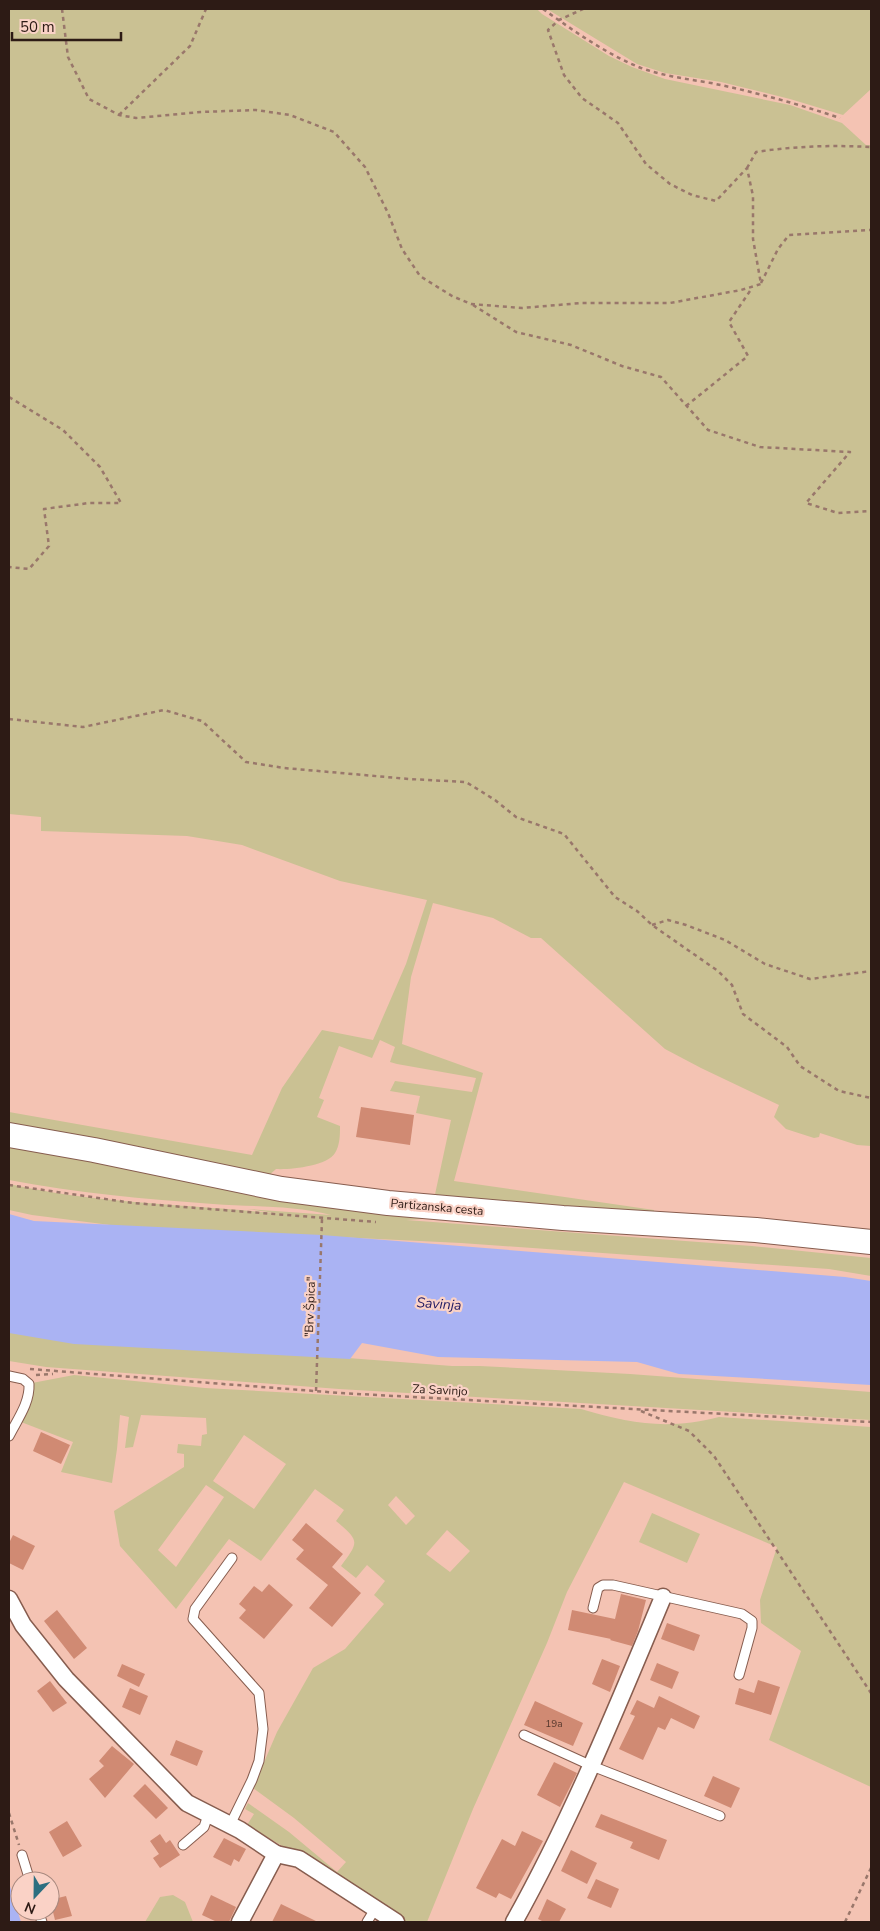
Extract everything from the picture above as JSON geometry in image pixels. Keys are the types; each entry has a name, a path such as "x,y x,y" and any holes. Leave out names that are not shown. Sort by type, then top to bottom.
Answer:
{"street":[{"name":"Partizanska cesta","path":"9,1135 94,1150 281,1189 388,1203 563,1218 756,1230 871,1242"},
{"path":"514,1922 540,1876 592,1766 663,1597"},
{"path":"9,1599 23,1625 66,1679 187,1803 240,1830 276,1854 299,1859 371,1916 396,1922"},
{"path":"240,1922 276,1854"}],"lane":[{"path":"9,1376 23,1379 28,1384 29,1391 26,1402 9,1436"},
{"path":"230,1825 259,1762 263,1729 259,1693 193,1619 195,1609 232,1558"},
{"path":"593,1608 598,1588 603,1585 637,1589 663,1597 747,1616 752,1621 752,1628 739,1675"},
{"path":"524,1735 592,1766 720,1816"},
{"path":"184,1845 204,1827 208,1815"},
{"path":"22,1855 27,1871"}],"path":[{"path":"62,9 68,57 89,99 119,115 136,118 201,112 256,110 290,115 334,132 364,167 388,214 402,249 420,276 452,296 471,304 516,332 571,345 622,366 661,376 708,430 760,447 850,452 806,503 838,513 871,511"},
{"path":"119,115 190,46 206,9"},
{"path":"543,9 596,44 641,68 668,76 795,103 840,118"},
{"path":"583,9 559,20 548,30 564,75 582,98 618,123 646,164 670,184 692,195 716,201 747,168 756,152 785,147 841,145 871,147"},
{"path":"747,168 752,196 753,239 761,284"},
{"path":"471,304 522,308 582,303 670,303 761,284 778,249 789,235 871,230"},
{"path":"686,406 748,356 729,322 753,287"},
{"path":"9,397 63,430 100,467 121,503 89,503 44,509 49,546 29,570 9,567"},
{"path":"9,719 83,727 164,710 202,722 246,762 294,769 466,782 495,800 516,818 564,834 615,897 718,971 732,985 743,1014 787,1047 800,1066 839,1091 871,1098"},
{"path":"652,925 668,920 686,925 725,940 765,964 810,979 871,971"},
{"name":"\"Brv Špica\"","path":"9,1185 133,1203 322,1219 316,1391"},
{"name":"Za Savinjo","path":"25,1369 316,1391 871,1422"},
{"path":"34,1375 70,1373"},
{"path":"637,1410 688,1431 714,1456 871,1693"},
{"path":"9,1814 22,1855"},
{"path":"846,1922 871,1868"}],"shaded area":[{"path":"9,9 537,9 609,56 632,67 665,79 790,105 842,123 866,145 871,145 871,1146 857,1145 820,1133 819,1137 814,1138 786,1129 774,1117 779,1105 665,1049 541,938 531,938 493,918 433,903 411,977 402,1044 483,1073 454,1181 654,1210 654,1216 434,1199 451,1120 416,1113 420,1096 390,1091 395,1081 472,1092 476,1078 390,1062 395,1047 380,1040 372,1058 339,1046 319,1098 324,1100 317,1117 340,1126 339,1143 335,1153 325,1161 317,1164 299,1168 276,1169 267,1177 9,1127 9,1112 252,1155 282,1088 322,1030 373,1040 406,964 427,900 340,881 242,845 187,836 41,831 41,817 9,814"},
{"path":"547,9 871,9 871,89 843,115 790,99 721,82 665,73 637,64"},
{"path":"9,1141 438,1213 871,1252 439,1218 406,1220 752,1246 871,1258 871,1276 829,1269 461,1243 126,1227 32,1215 9,1210 9,1184 43,1191 110,1200 281,1214 248,1209 331,1215 287,1208 111,1195 9,1180"},
{"path":"9,1329 452,1366 630,1374 871,1392 871,1420 339,1389 46,1367 9,1361"},
{"path":"74,1375 205,1388 581,1409 633,1422 650,1424 683,1423 719,1417 871,1427 871,1787 769,1740 801,1651 761,1623 760,1600 777,1547 624,1482 567,1592 547,1643 473,1809 427,1922 405,1922 295,1851 284,1847 247,1825 254,1814 245,1809 248,1803 289,1832 337,1872 346,1862 294,1818 253,1788 277,1732 313,1668 345,1649 384,1604 374,1595 385,1581 367,1565 356,1578 341,1566 354,1546 353,1538 336,1521 344,1510 315,1489 261,1561 229,1539 176,1609 120,1546 114,1511 184,1467 184,1454 177,1453 178,1444 201,1446 202,1435 207,1434 206,1418 141,1415 133,1447 125,1448 129,1417 120,1415 112,1483 61,1472 73,1442 21,1422 32,1383","holes":["244,1435 286,1464 254,1509 213,1481","206,1485 224,1497 176,1567 158,1550","396,1496 415,1516 406,1525 388,1505","447,1530 470,1551 450,1572 426,1554"]},
{"path":"652,1513 700,1534 687,1563 639,1542"},
{"path":"173,1895 185,1902 193,1922 145,1922 160,1897"}],"water":[{"name":"Savinja","path":"9,1214 34,1221 322,1235 845,1277 871,1281 871,1385 679,1374 637,1362 438,1357 362,1343 350,1359 74,1344 9,1333"},
{"path":"9,1883 10,1921 21,1922 9,1922"}],"building":[{"path":"361,1107 414,1115 410,1145 356,1137"},
{"path":"41,1432 70,1445 61,1464 33,1451"},
{"path":"306,1523 343,1554 332,1567 361,1593 332,1627 309,1608 328,1585 296,1559 304,1550 292,1540"},
{"path":"13,1535 35,1546 23,1570 9,1563 9,1543"},
{"path":"269,1584 293,1605 264,1639 239,1618 246,1610 239,1604 254,1586 262,1592"},
{"path":"621,1594 646,1600 632,1646 611,1639 568,1630 572,1610 615,1619"},
{"path":"57,1610 87,1648 74,1659 44,1621"},
{"path":"667,1623 700,1635 694,1651 661,1639"},
{"path":"602,1659 620,1666 610,1692 592,1684"},
{"path":"657,1663 679,1672 672,1689 650,1680"},
{"path":"122,1664 145,1674 139,1687 117,1676"},
{"path":"758,1680 780,1687 771,1715 735,1704 739,1688 754,1693"},
{"path":"50,1681 67,1703 53,1712 37,1691"},
{"path":"130,1688 148,1696 140,1715 122,1707"},
{"path":"659,1696 700,1716 694,1729 671,1718 665,1730 658,1727 643,1760 619,1749 635,1716 630,1714 637,1700 654,1708"},
{"path":"535,1701 583,1723 573,1746 524,1725"},
{"path":"176,1740 203,1751 197,1766 170,1755"},
{"path":"112,1746 134,1764 105,1798 89,1779 104,1766 99,1761"},
{"path":"554,1762 577,1773 560,1807 537,1795"},
{"path":"713,1776 740,1788 731,1808 704,1796"},
{"path":"145,1784 168,1808 156,1819 133,1796"},
{"path":"601,1814 667,1840 659,1860 630,1848 633,1842 595,1827"},
{"path":"67,1821 82,1846 63,1857 49,1832"},
{"path":"522,1831 543,1841 511,1899 499,1893 496,1898 476,1888 502,1839 515,1846"},
{"path":"160,1834 166,1843 170,1840 180,1855 160,1868 153,1858 159,1854 150,1841"},
{"path":"224,1838 246,1849 239,1862 234,1859 231,1866 213,1857"},
{"path":"571,1850 597,1863 587,1884 561,1871"},
{"path":"596,1879 619,1889 611,1908 587,1898"},
{"path":"211,1895 236,1907 229,1922 217,1922 202,1915"},
{"path":"66,1896 72,1916 60,1919 60,1898"},
{"path":"547,1899 566,1909 559,1922 544,1922 538,1919"},
{"path":"281,1904 318,1922 272,1922"}]}
